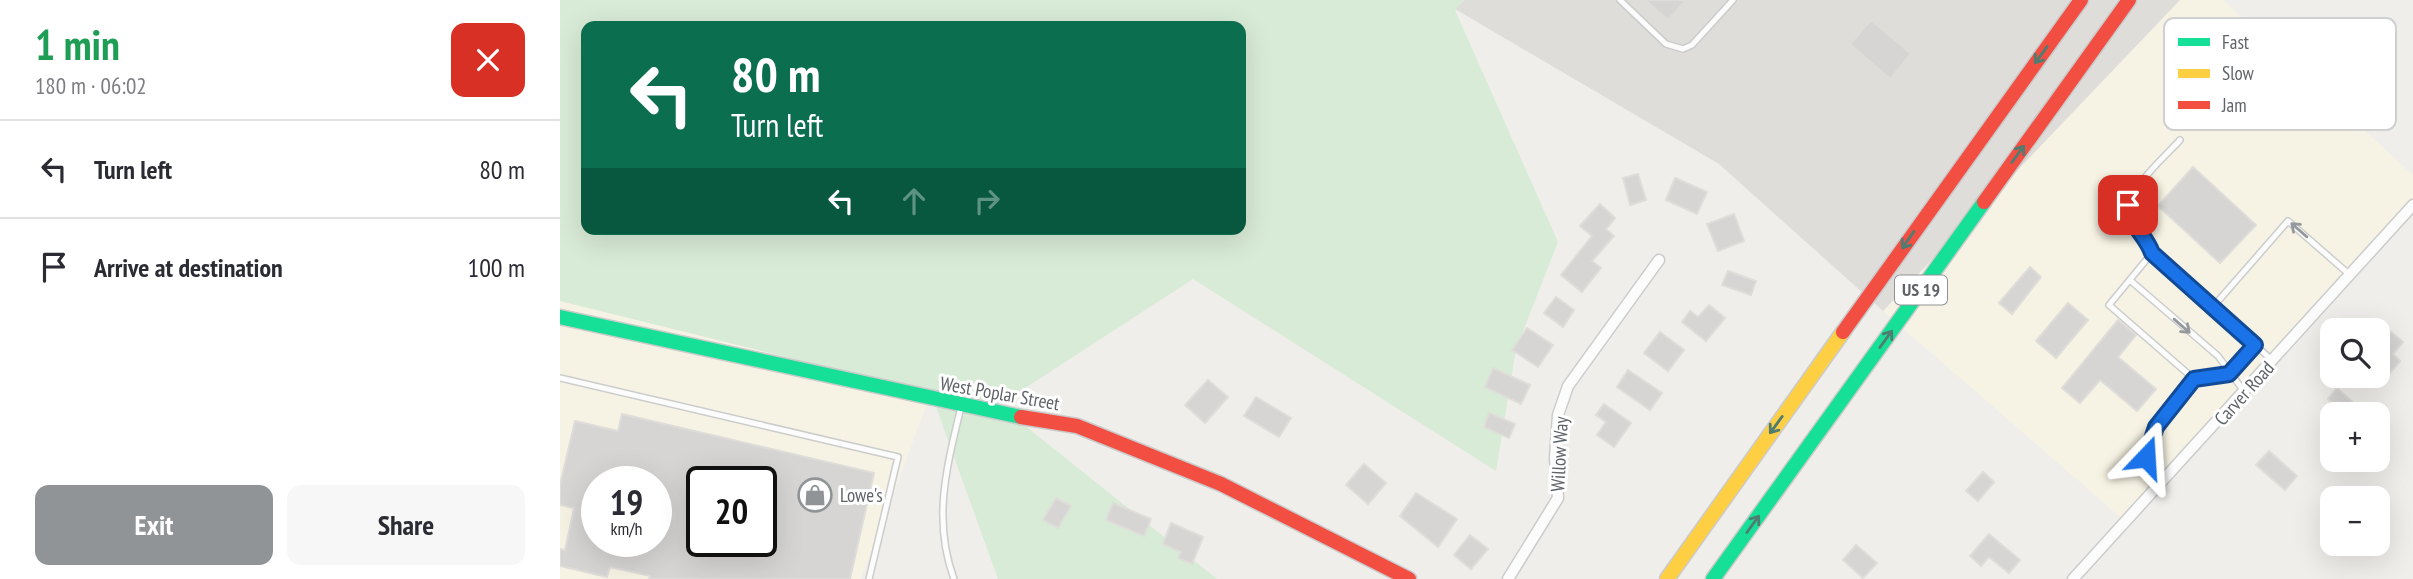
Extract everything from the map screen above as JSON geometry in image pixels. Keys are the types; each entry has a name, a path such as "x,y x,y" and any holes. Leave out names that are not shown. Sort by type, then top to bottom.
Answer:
{"main road":[{"name":"US 19","path":"1667,579 2081,0"},
{"name":"US 19","path":"1713,579 2129,0"},
{"name":"West Poplar Street","path":"560,317 961,407 1077,426 1221,484 1409,579"}],"street":[{"name":"Carver Road","path":"2073,579 2245,393 2413,205"},
{"name":"Willow Way","path":"1508,579 1558,498 1555,458 1558,415 1568,386 1659,260"}],"lane":[{"path":"1620,0 1667,44 1683,49 1692,45 1733,0"},
{"path":"2180,140 2139,186 2128,205 2133,225 2147,239 2152,253 2273,361"},
{"path":"2211,308 2288,221 2350,275"},
{"path":"2152,253 2109,305 2194,379"},
{"path":"2131,281 2218,356 2245,393"},
{"path":"2159,485 2148,471 2146,457 2156,427 2194,379 2229,374 2255,345"},
{"path":"560,379 898,457 869,579"},
{"path":"954,579 942,541 942,489 961,407"}],"shaded area":[{"path":"1464,0 2180,0 1883,311 1719,164 1455,9"},
{"path":"2180,0 2223,0 2243,18 2164,18 2164,130 2364,130 2413,175 2413,203 2126,522 1883,311"},
{"path":"560,301 931,393 861,579 560,579"}],"green space":[{"path":"560,0 1464,0 1455,10 1558,242 1516,349 1496,471 1193,279 999,405 1217,579 998,579 931,393 560,301"}],"building":[{"path":"1645,0 1686,0 1668,20"},
{"path":"1871,20 1911,54 1890,79 1850,44"},
{"path":"2193,167 2256,225 2220,263 2158,206"},
{"path":"1638,174 1646,200 1630,205 1623,178"},
{"path":"1675,178 1707,192 1697,214 1666,200"},
{"path":"1600,204 1615,218 1606,229 1614,236 1592,261 1601,268 1582,292 1561,275 1592,236 1580,226"},
{"path":"1734,214 1744,241 1718,251 1707,224"},
{"path":"2030,267 2041,277 2012,314 1999,303"},
{"path":"1728,271 1756,281 1751,295 1722,285"},
{"path":"1556,297 1574,310 1563,327 1544,313"},
{"path":"2068,303 2088,320 2056,358 2036,341"},
{"path":"1709,305 1725,318 1706,341 1682,322 1690,311 1698,317"},
{"path":"2118,320 2136,335 2118,357 2156,389 2137,411 2100,380 2080,403 2062,388"},
{"path":"1527,328 1553,345 1538,367 1512,350"},
{"path":"2390,331 2403,342 2393,354 2400,361 2390,373"},
{"path":"1660,332 1684,350 1668,371 1644,353"},
{"path":"1493,368 1530,385 1521,404 1485,387"},
{"path":"1628,370 1662,393 1650,410 1617,387"},
{"path":"1208,380 1228,397 1205,423 1185,405"},
{"path":"2337,388 2353,402 2331,402 2328,399"},
{"path":"1256,397 1291,418 1279,437 1244,416"},
{"path":"1604,404 1631,423 1614,447 1597,435 1606,422 1596,415"},
{"path":"1489,413 1515,424 1509,438 1484,427"},
{"name":"Lowe's","path":"622,414 874,473 850,579 649,579 650,576 610,567 607,577 560,566 560,549 565,550 574,508 560,505 560,485 575,421 618,431"},
{"path":"2269,451 2297,476 2285,490 2256,465"},
{"path":"1364,464 1386,483 1368,504 1346,485"},
{"path":"1983,472 1994,482 1978,501 1966,491"},
{"path":"1416,493 1457,519 1438,547 1400,516"},
{"path":"1056,498 1071,506 1058,528 1043,520"},
{"path":"1113,503 1151,519 1144,536 1106,520"},
{"path":"1171,523 1203,537 1192,564 1178,558 1181,552 1163,544"},
{"path":"1989,534 2020,560 2009,573 1989,557 1981,566 1970,556"},
{"path":"1470,535 1488,549 1471,569 1454,555"},
{"path":"1856,545 1877,563 1863,578 1843,560"}],"traffic: fast":[{"path":"1713,579 1984,202"},
{"path":"560,317 1021,417"}],"traffic: slow":[{"path":"1667,579 1843,332"}],"traffic: jam":[{"path":"1843,332 2081,0"},
{"path":"1984,202 2129,0"},
{"path":"1021,417 1077,426 1221,484 1409,579"}],"place":[{"name":"Lowe's","path":"815,495"}],"route":[{"path":"2128,205 2128,214 2133,225 2147,239 2152,253 2255,345 2229,374 2194,379 2156,427 2146,457"}]}
